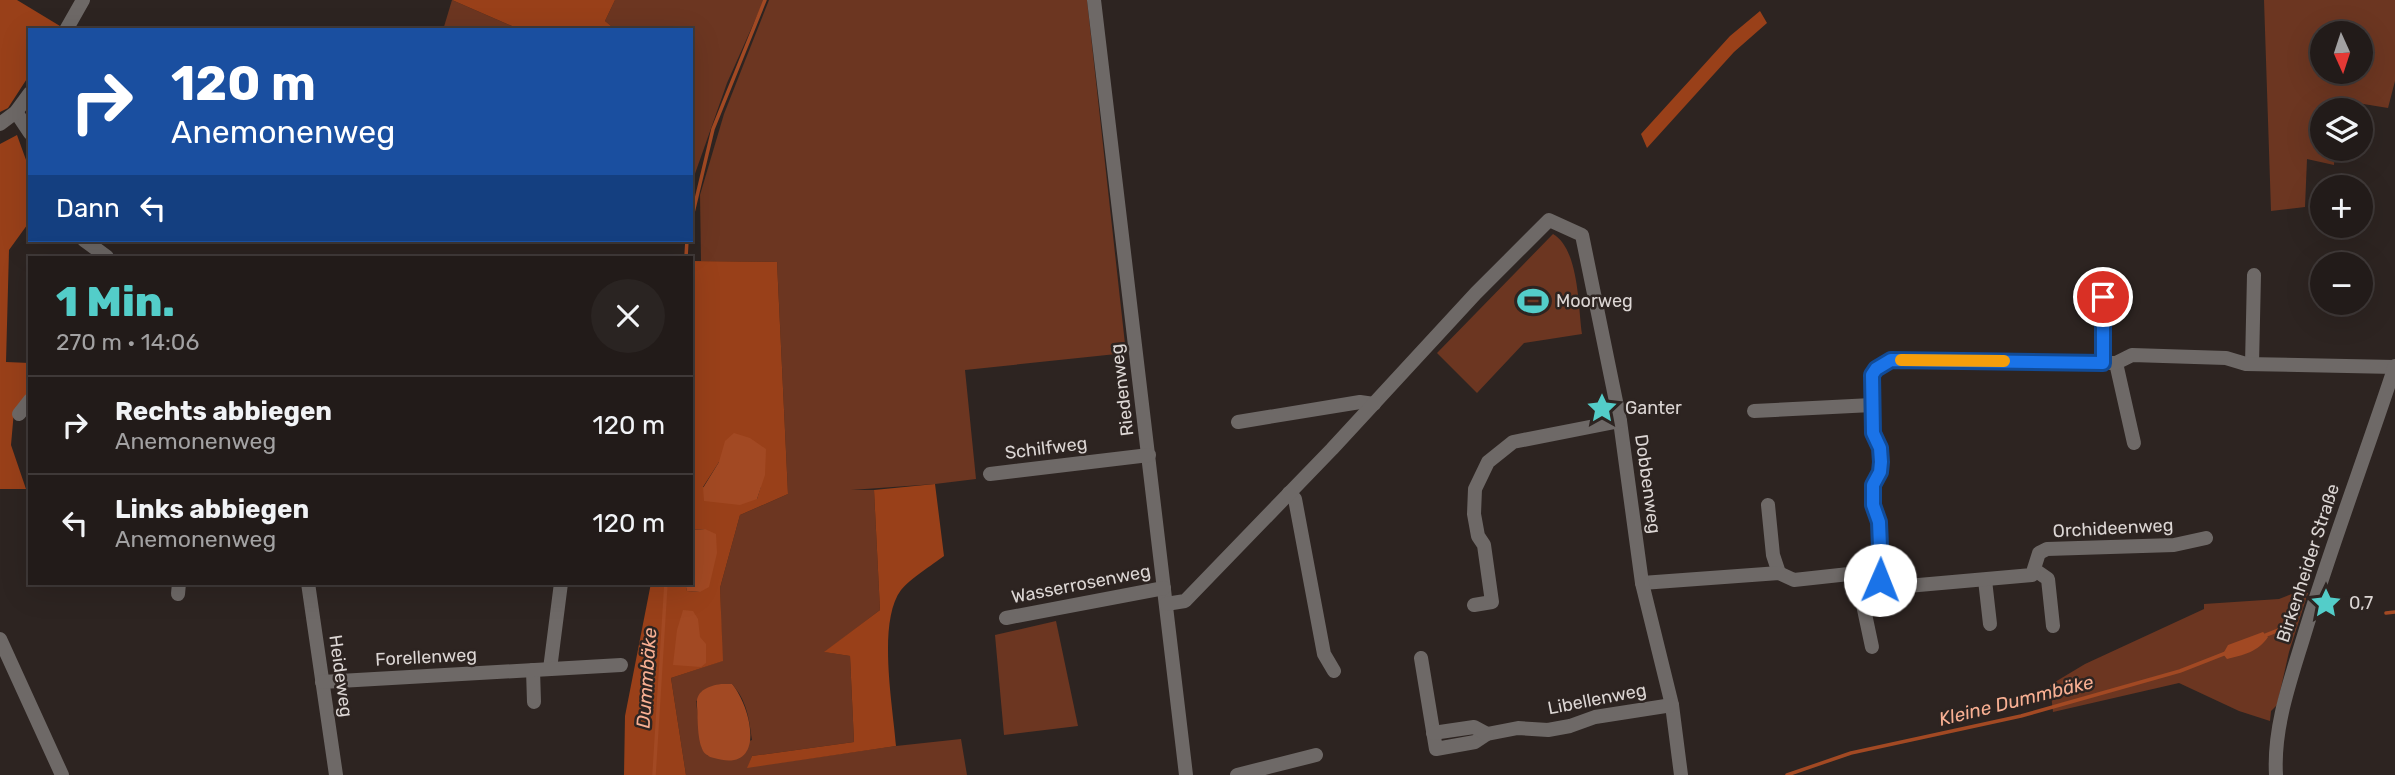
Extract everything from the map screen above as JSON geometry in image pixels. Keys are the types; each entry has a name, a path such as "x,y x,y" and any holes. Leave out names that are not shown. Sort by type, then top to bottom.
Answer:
{"street":[{"path":"67,28 83,0"},
{"name":"Riedenweg","path":"1094,0 1186,775"},
{"path":"0,124 16,112 28,96"},
{"path":"16,112 28,130"},
{"name":"Dobbenweg","path":"1374,404 1476,293 1549,219 1582,234 1620,421 1642,583 1672,705 1681,775"},
{"path":"87,242 106,256"},
{"path":"2103,275 2110,363 2134,443"},
{"path":"2252,364 2254,275"},
{"path":"1880,580 1875,563 1880,547 1879,522 1873,505 1873,485 1880,472 1881,462 1880,448 1873,433 1872,375 1876,369 1891,360 2110,363 2132,355 2226,358 2252,364 2395,367"},
{"name":"Birkenheider Straße","path":"2276,775 2280,722 2294,669 2344,511 2395,367"},
{"path":"1238,422 1360,402 1374,404"},
{"path":"19,414 28,403"},
{"path":"1166,604 1185,601 1374,404"},
{"path":"1754,411 1872,405"},
{"path":"1474,605 1492,602 1483,545 1478,536 1474,514 1475,489 1488,463 1513,442 1620,421"},
{"name":"Schilfweg","path":"990,474 1149,455"},
{"path":"1289,493 1295,499 1324,654 1334,671"},
{"path":"1768,505 1773,555 1779,573"},
{"name":"Orchideenweg","path":"2035,570 2039,553 2047,549 2174,545 2207,538"},
{"path":"1858,581 1880,580 1896,587 2032,575 2035,570 2048,579 2053,626"},
{"path":"1642,583 1779,573 1794,580 1849,574 1858,581 1872,647"},
{"path":"1985,580 1990,624"},
{"name":"Heideweg","path":"308,585 337,775"},
{"path":"550,669 561,585"},
{"name":"Wasserrosenweg","path":"1006,618 1164,587"},
{"path":"0,639 62,775"},
{"name":"Libellenweg","path":"1421,658 1436,748 1475,742 1487,734 1518,728 1548,730 1595,717 1672,705"},
{"name":"Forellenweg","path":"322,682 621,665"},
{"path":"533,670 534,702"},
{"path":"1237,775 1316,755"}],"shaded area":[{"path":"0,0 17,0 60,26 28,28 28,77 8,108 0,112"},
{"path":"452,0 516,28 444,28"},
{"path":"452,0 615,0 605,21 614,28 516,28"},
{"path":"615,0 764,0 727,83 693,179 693,28 614,28 605,21"},
{"path":"769,0 1087,0 1126,353 965,370 976,479 851,490 874,490 880,610 825,652 850,656 854,742 752,756 748,767 961,739 967,775 686,775 671,678 722,661 720,588 740,515 788,494 777,262 701,261 700,195 724,114","holes":["732,684 746,710 752,740 708,756 702,749 696,701"]},
{"path":"2264,0 2395,0 2395,81 2388,108 2373,106 2373,98 2310,98 2310,160 2307,159 2305,207 2271,211"},
{"path":"1760,11 1767,23 1734,52 1647,148 1641,134 1730,36"},
{"path":"17,135 28,165 28,224 9,250 6,362 28,363 28,394 14,411 11,445 26,489 0,489 0,144"},
{"path":"2316,161 2334,161 2334,165"},
{"name":"Moorweg","path":"1553,234 1562,241 1573,265 1582,334 1524,343 1477,393 1437,353"},
{"path":"693,261 777,262 788,494 740,515 720,588 723,661 671,678 686,775 624,775 625,716 651,585 686,585 687,591 700,592 705,529 693,530","holes":["719,462 761,486 757,499 703,487"]},
{"path":"734,433 750,438 766,449 765,475 757,499 740,505 704,501 703,488 719,462 725,441"},
{"path":"935,484 944,556 901,590 890,622 888,665 896,746 747,768 752,756 854,742 850,656 824,652 880,610 874,490"},
{"path":"705,529 716,534 717,553 709,587 700,592 687,591 686,585 693,585 693,530"},
{"path":"2299,591 2308,593 2289,652 2277,705 2271,711 2270,721 2239,711 2179,683 2053,712 2050,685 2085,664 2204,609 2204,604 2279,599"},
{"path":"683,610 693,611 698,619 700,637 706,644 706,663 701,667 673,665 677,630"},
{"path":"1056,621 1078,726 1004,735 995,635"},
{"path":"2263,632 2268,637 2255,649 2227,659 2223,654 2228,645"},
{"path":"732,684 749,722 748,748 742,757 731,760 712,758 705,754 698,734 698,697 707,688"}],"waterway":[{"name":"Dummbäke","path":"693,213 713,129 765,0"},
{"name":"Dummbäke","path":"686,256 687,242"},
{"name":"Dummbäke","path":"654,775 666,585"},
{"path":"2386,613 2395,612"},
{"path":"2266,635 2284,628"},
{"name":"Kleine Dummbäke","path":"1787,775 1851,753 2021,716 2180,671 2226,653"}],"slow traffic":[{"path":"1901,360 2004,361"}],"place":[{"name":"Moorweg","path":"1533,301"},
{"name":"Ganter","path":"1602,408"},
{"name":"0,7","path":"2326,603"}],"route":[{"path":"1880,580 1875,563 1880,547 1879,522 1873,505 1873,485 1880,472 1881,462 1880,448 1873,433 1872,375 1876,369 1891,360 2103,363 2103,297"}]}
